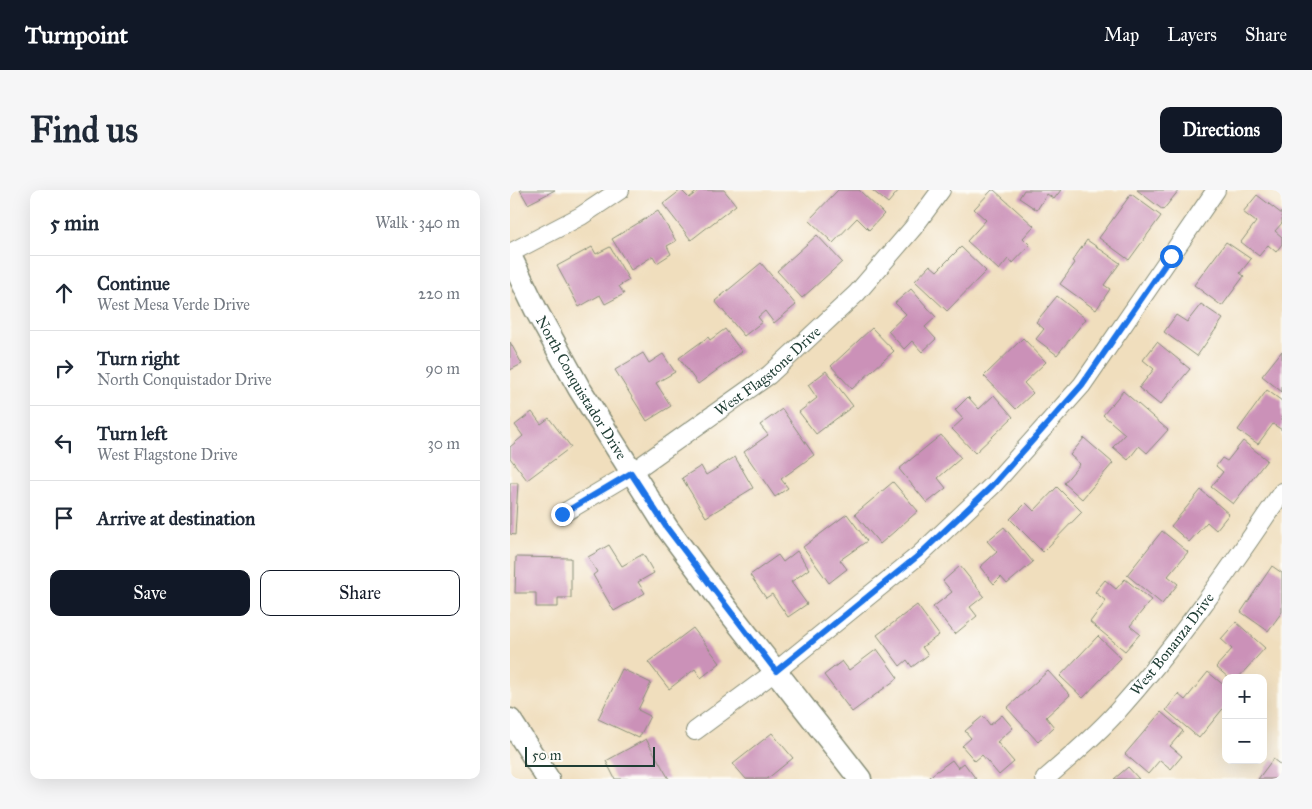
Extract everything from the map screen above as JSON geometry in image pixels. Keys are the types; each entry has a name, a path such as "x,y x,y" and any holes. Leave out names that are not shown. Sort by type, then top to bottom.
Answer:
{"street":[{"path":"510,254 581,216 620,190"},
{"name":"West Flagstone Drive","path":"562,514 631,473 769,375 857,293 913,228 941,190"},
{"path":"695,731 776,671 919,555 992,486 1082,385 1216,190"},
{"name":"North Conquistador Drive","path":"510,254 536,310 579,388 667,528 860,779"},
{"name":"West Bonanza Drive","path":"1045,779 1114,716 1204,604 1282,492"},
{"path":"510,720 548,779"}],"building":[{"path":"520,190 555,190 528,204"},
{"path":"681,190 689,198 699,190 724,190 736,205 691,240 663,204"},
{"path":"838,190 859,190 884,214 869,230 857,218 833,243 809,220"},
{"path":"872,190 899,190 888,203"},
{"path":"992,190 1034,226 1023,238 1030,245 1013,263 1008,259 999,270 967,241 986,220 974,209"},
{"path":"1024,190 1061,190 1054,199 1047,194 1037,210 1019,198"},
{"path":"1137,190 1179,190 1163,210"},
{"path":"1131,194 1161,216 1129,260 1099,238"},
{"path":"1257,195 1282,214 1282,223 1275,231 1282,237 1282,244 1276,252 1268,245 1259,256 1241,242 1256,222 1243,212"},
{"path":"658,211 676,241 667,246 671,254 657,263 653,256 631,270 612,239"},
{"path":"817,235 842,262 802,298 777,271"},
{"path":"1087,240 1120,263 1104,285 1110,289 1096,310 1060,284 1075,263 1072,261"},
{"path":"1226,242 1251,259 1240,273 1244,276 1222,306 1194,285"},
{"path":"592,247 596,254 610,247 629,280 619,286 624,294 605,304 600,295 579,307 557,266"},
{"path":"961,247 986,271 947,311 915,281 930,265 937,271"},
{"path":"761,263 796,305 774,323 765,311 758,317 762,322 744,336 715,301"},
{"path":"911,289 936,317 925,327 936,339 922,352 912,341 904,349 888,331 906,314 895,303"},
{"path":"1057,296 1086,319 1057,355 1036,339 1044,329 1036,322"},
{"path":"1201,304 1223,319 1197,356 1164,332 1176,315 1187,322"},
{"path":"872,328 894,351 852,389 831,366"},
{"path":"725,329 742,352 698,384 679,358 708,337 710,340"},
{"path":"1023,338 1046,362 1024,383 1033,393 1016,409 984,376"},
{"path":"510,342 522,364 510,370"},
{"path":"1157,342 1190,369 1160,405 1139,388 1154,369 1143,360"},
{"path":"1282,351 1282,392 1262,376"},
{"path":"643,353 649,363 663,354 675,372 656,383 671,406 647,421 615,370"},
{"path":"826,371 853,406 816,434 799,412 817,398 808,385"},
{"path":"1267,390 1282,401 1282,430 1273,424 1258,444 1238,430"},
{"path":"1123,391 1168,430 1147,453 1139,446 1128,460 1113,447 1125,434 1103,415"},
{"path":"994,395 1013,417 975,453 952,429 963,419 955,410 968,397 979,409"},
{"path":"782,409 814,455 781,479 788,488 775,497 744,452 768,435 760,425"},
{"path":"532,412 541,424 549,418 571,447 527,480 510,458 510,447 523,436 515,425"},
{"path":"941,435 961,458 938,478 946,488 927,503 899,469"},
{"path":"1084,438 1113,463 1082,499 1064,483 1080,464 1070,455"},
{"path":"1243,441 1267,460 1233,504 1211,487 1223,472 1216,466 1222,458 1227,461"},
{"path":"735,457 753,488 706,517 682,478 701,466 706,475"},
{"path":"893,482 918,511 880,544 855,514"},
{"path":"510,483 518,483 515,535 510,534"},
{"path":"1057,487 1082,512 1043,552 1010,519 1026,503 1034,511"},
{"path":"1201,490 1229,514 1216,530 1207,522 1189,542 1171,526"},
{"path":"847,514 867,541 840,560 847,569 829,583 803,547"},
{"path":"1004,527 1033,562 1007,584 1001,577 994,584 980,567 997,552 987,541"},
{"path":"1162,531 1188,552 1168,576 1178,584 1162,604 1127,575"},
{"path":"609,545 622,566 643,554 654,573 638,582 645,593 614,611 593,575 597,572 588,557"},
{"path":"797,551 809,569 791,582 807,604 788,617 772,594 766,598 750,575 778,555 783,562"},
{"path":"516,557 571,558 571,598 558,598 558,607 536,607 536,593 515,593"},
{"path":"960,566 984,596 970,607 977,616 955,634 933,607 952,592 943,581"},
{"path":"1272,566 1282,573 1282,612 1268,631 1241,612"},
{"path":"1125,579 1151,600 1130,626 1140,634 1125,651 1090,622 1106,601 1095,592 1105,580 1116,589"},
{"path":"917,605 939,635 922,647 928,655 912,667 907,660 900,666 877,635"},
{"path":"1236,622 1265,648 1242,674 1224,674 1216,667 1232,649 1221,639"},
{"path":"693,628 720,663 701,678 695,669 669,689 648,662"},
{"path":"1098,636 1121,658 1083,698 1060,676"},
{"path":"877,649 898,678 852,712 824,675 842,661 849,670"},
{"path":"622,669 651,683 638,710 650,716 639,738 598,719"},
{"path":"1048,671 1070,695 1046,717 1054,727 1038,742 1007,708"},
{"path":"1208,672 1222,684 1222,710 1199,738 1166,710 1178,694 1185,700"},
{"path":"1161,712 1183,731 1170,746 1182,756 1171,769 1160,760 1148,774 1125,754"},
{"path":"1002,715 1013,728 997,742 1014,762 999,775 982,755 975,761 962,746 971,738 965,731 983,716 990,725"},
{"path":"772,733 793,758 767,779 746,779 733,764"},
{"path":"646,739 669,779 615,779 606,761"},
{"path":"1273,759 1282,766 1282,779 1258,779"},
{"path":"952,760 958,768 964,763 976,779 930,779 929,777"},
{"path":"1128,767 1139,779 1114,779"}],"route":[{"path":"562,514 631,473 667,528 776,671 919,555 992,486 1082,385 1171,256"}]}
